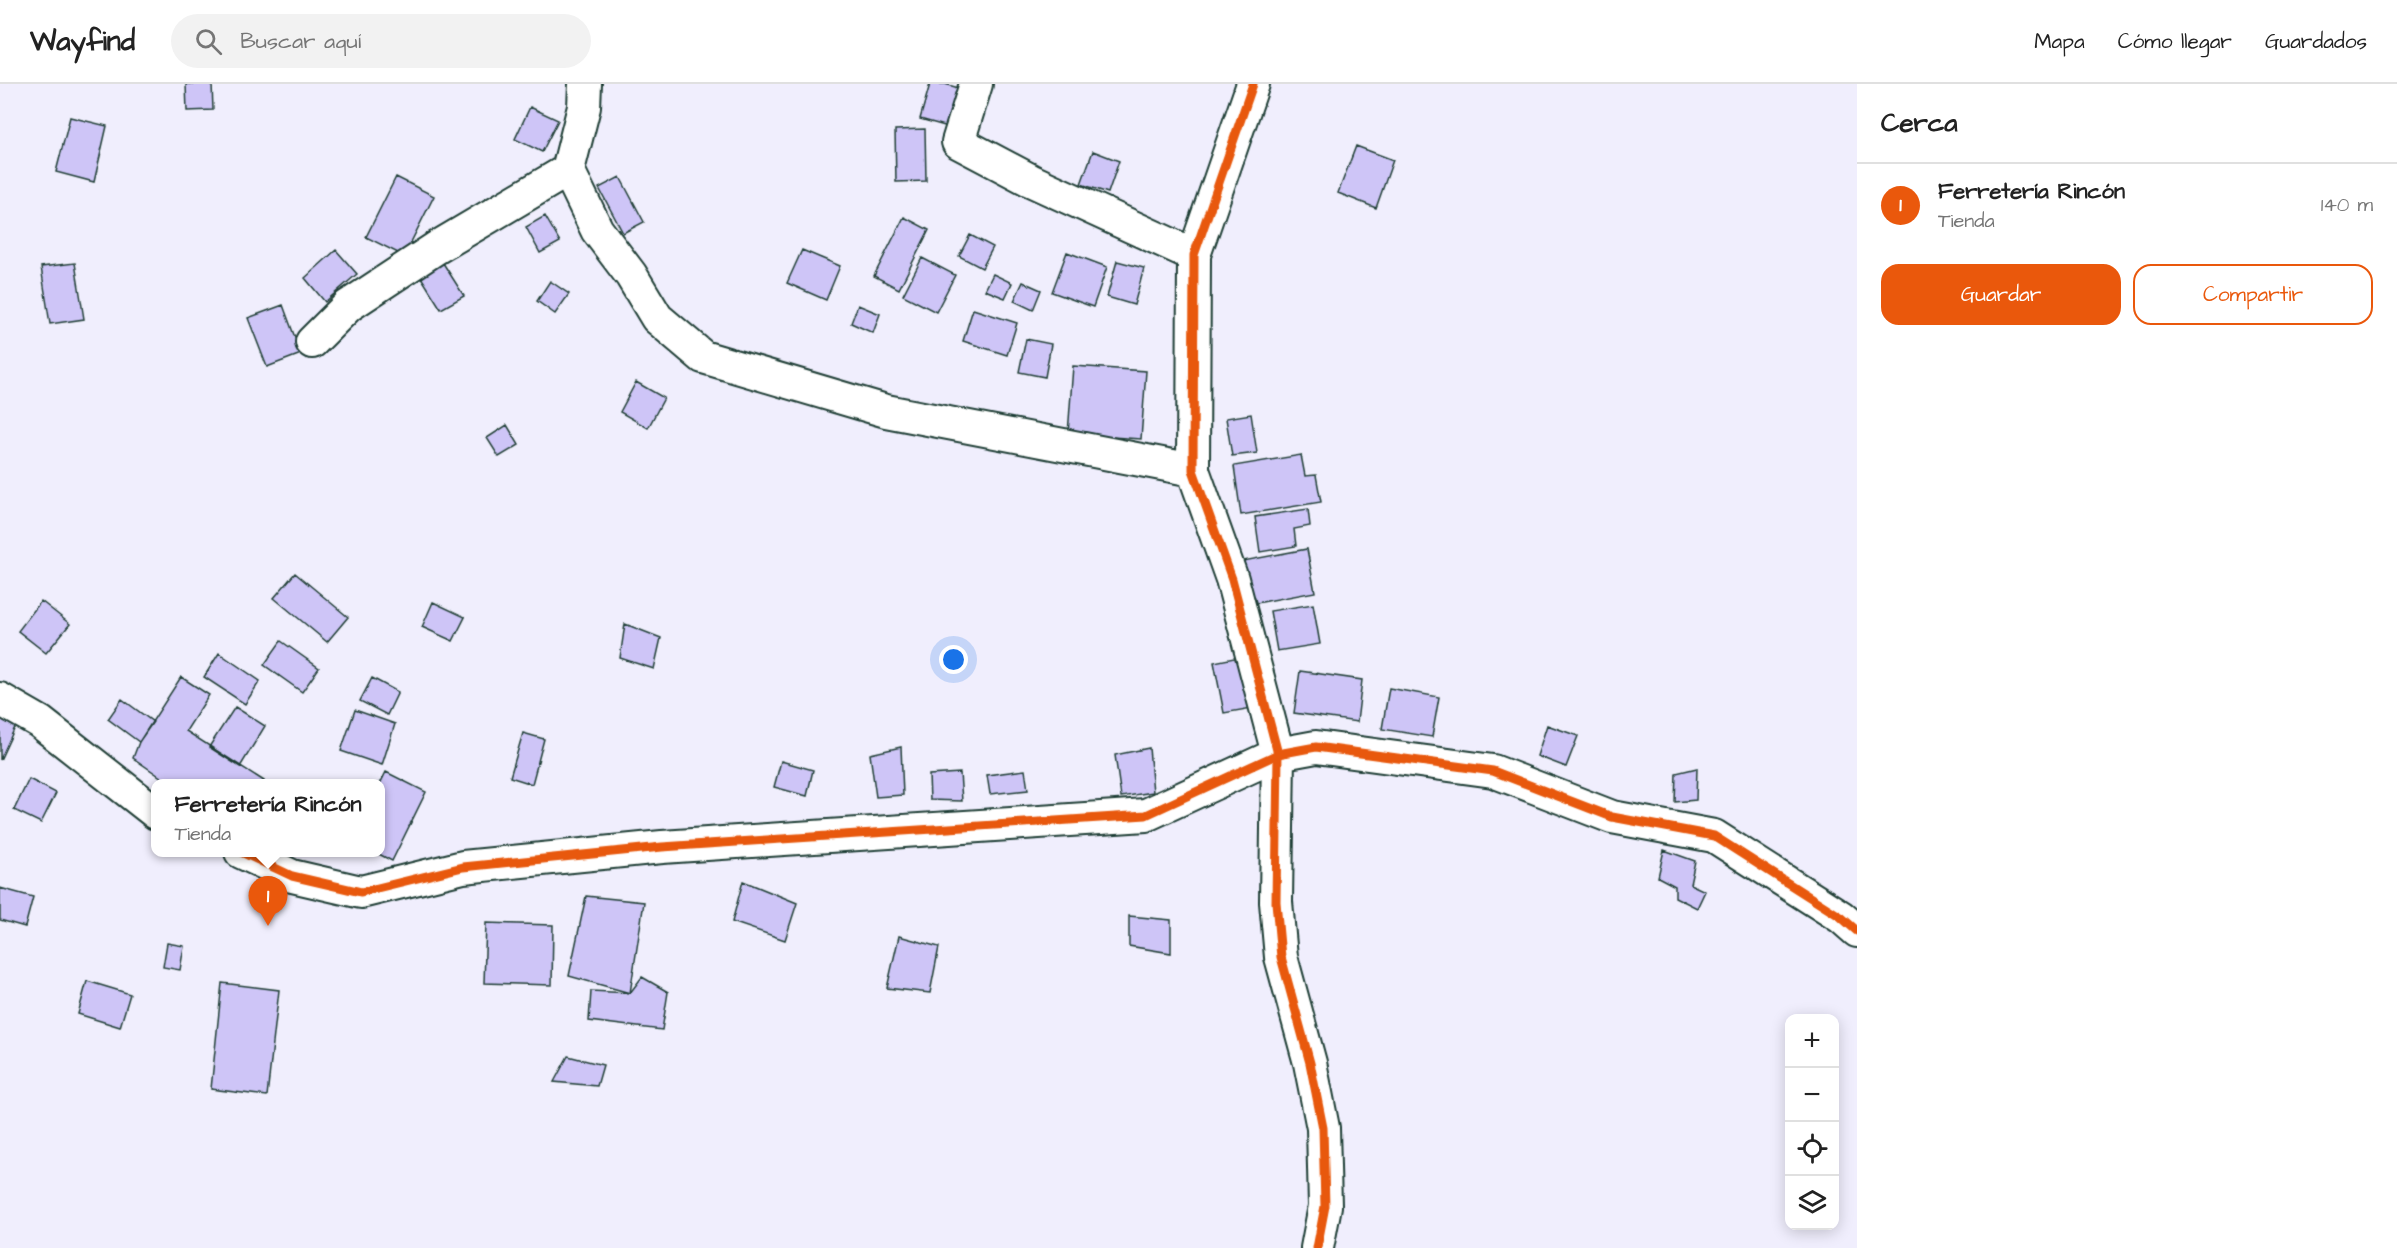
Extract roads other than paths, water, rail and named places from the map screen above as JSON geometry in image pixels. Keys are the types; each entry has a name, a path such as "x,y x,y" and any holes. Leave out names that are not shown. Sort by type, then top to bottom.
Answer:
{"street":[{"path":"585,84 584,107 568,170 597,230 631,275 657,318 703,357 886,411 1193,470"},
{"path":"976,84 958,142 1030,180 1194,255"},
{"path":"1253,84 1194,255 1193,470 1232,579 1278,754 1276,902 1281,957 1310,1063 1323,1128 1325,1206 1317,1248"},
{"path":"312,342 348,306 436,248 568,170"},
{"path":"0,699 40,722 151,809"},
{"path":"252,857 292,876 361,892 463,867 639,849 1146,815 1278,754 1316,747 1493,771 1612,817 1714,836 1852,921"}],"place":[{"name":"Ferretería Rincón","path":"268,926"}]}
